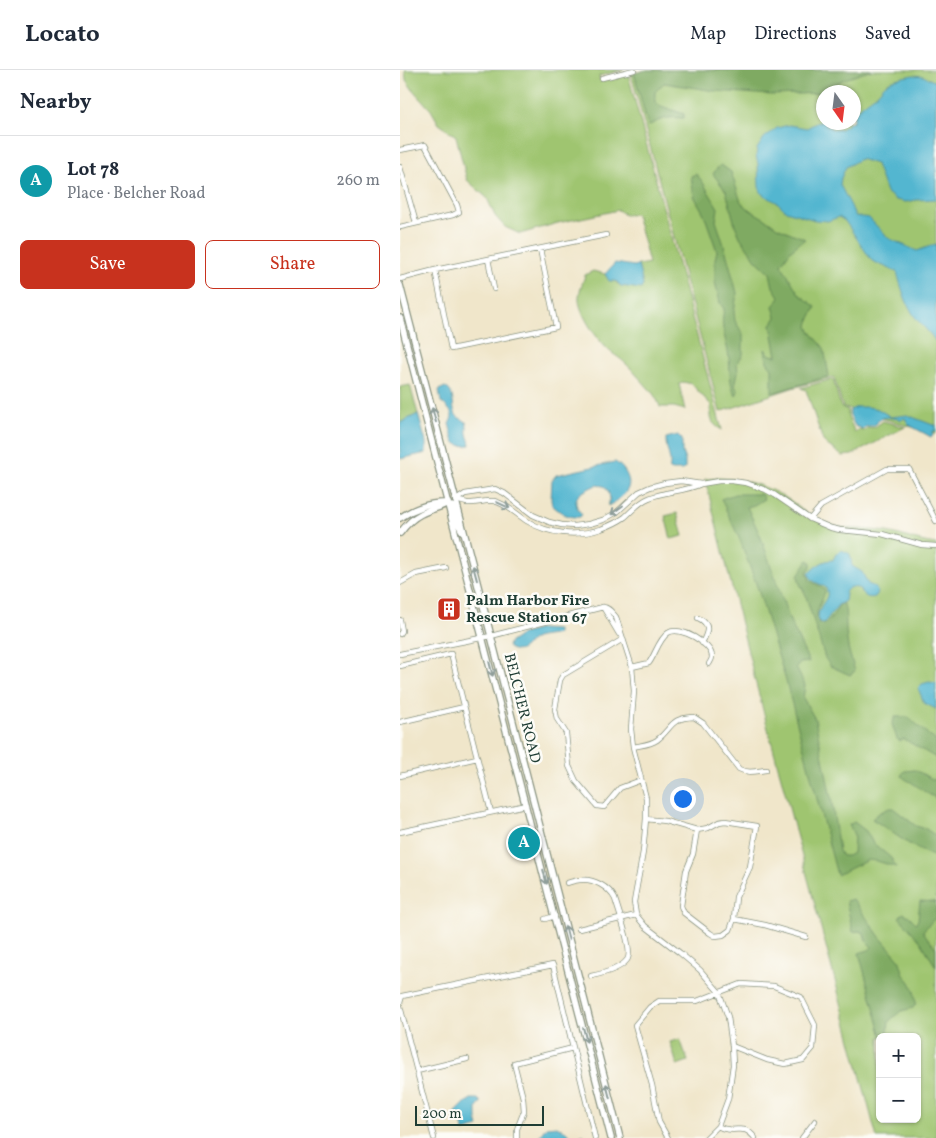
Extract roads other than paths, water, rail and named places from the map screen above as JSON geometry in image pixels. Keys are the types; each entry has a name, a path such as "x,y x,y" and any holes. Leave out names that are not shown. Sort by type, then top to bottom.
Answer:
{"main road":[{"name":"BELCHER ROAD","path":"400,285 620,1138"},
{"name":"BELCHER ROAD","path":"400,318 611,1138"},
{"path":"439,469 444,477 448,494 456,500"},
{"path":"400,518 415,509 439,502 448,503 453,509 459,527 465,534"},
{"path":"400,532 423,513 448,503"}],"street":[{"path":"602,78 634,70"},
{"path":"400,150 425,145 459,212 400,227"},
{"path":"400,167 416,223"},
{"path":"400,279 606,235"},
{"path":"435,270 451,349 556,327 540,249"},
{"path":"488,259 494,289"},
{"path":"810,519 821,506 887,469 909,469 936,521"},
{"path":"456,500 465,494 495,489 532,515 549,522 575,526 603,520 616,512 638,492 658,485 681,481 701,484 719,481 746,483 775,494 810,519 822,525 840,530 882,534 922,545 936,546"},
{"path":"675,482 676,492"},
{"path":"456,500 468,503 484,500 494,502 507,506 540,528 552,532 585,533 600,530 624,518 641,502 652,496 694,488 701,484"},
{"path":"658,485 660,495"},
{"path":"400,583 416,574 446,568"},
{"path":"400,654 492,636 605,607 614,627 623,639 632,667 634,692 631,729 633,748 646,798 643,852 634,902 636,915 645,926 700,970 719,992 728,1017 733,1065 728,1099 718,1126 706,1138"},
{"path":"698,618 707,626 707,632 702,643"},
{"path":"400,620 402,631 400,634"},
{"path":"632,667 649,664 664,638 673,631 680,631 691,635 702,643 712,654 712,660 709,664"},
{"path":"623,639 563,675 560,680 555,709 557,719 566,733 569,766 576,781 597,806 604,806 620,788 641,780"},
{"path":"400,666 451,654 490,812"},
{"path":"400,722 464,707"},
{"path":"633,748 650,744 657,740 670,724 694,717 703,723 743,772 751,773 766,770"},
{"path":"400,776 477,758"},
{"path":"400,832 526,805"},
{"path":"646,819 665,820 697,830 708,828 719,822 757,826 750,867 736,897 734,919 730,930 723,935 715,936 684,913 681,906 686,871 693,854 697,830"},
{"path":"567,883 587,880 606,887 614,896 621,918 629,949 627,960 608,972 591,976"},
{"path":"579,929 636,915"},
{"path":"545,918 555,916"},
{"path":"734,919 765,925 806,937"},
{"path":"434,1138 400,1004 402,996 553,965 595,1138"},
{"path":"668,1138 659,1122 652,1085 635,1025 650,1007 659,1001 696,1001 741,984 774,986 801,997 815,1024 813,1048 803,1060 785,1064 767,1060 732,1046"},
{"path":"517,1138 517,1129 524,1111 523,1098 514,1064 573,1048"},
{"path":"417,1071 467,1059"},
{"path":"802,1138 815,1121"},
{"path":"718,1126 728,1130 744,1129 755,1138"}],"water":[{"path":"913,75 923,76 936,82 936,199 906,202 896,200 886,192 876,164 860,159 846,167 840,185 855,216 869,218 888,238 917,251 936,244 936,342 912,312 904,295 897,272 872,261 845,221 839,217 828,221 815,220 786,211 778,203 762,194 759,187 756,156 757,149 764,138 777,128 789,125 807,128 816,123 816,130 861,130 861,106 886,84 896,79"},
{"path":"615,263 638,265 643,285 641,289 621,286 616,281 609,281 605,274"},
{"path":"445,387 451,392 456,415 466,422 470,445 459,445 454,441 449,424 452,415 441,402 439,390"},
{"path":"857,407 878,409 891,417 907,415 936,425 936,431 933,431 931,437 909,425 905,418 901,420 888,417 882,418 876,424 863,429 855,426 850,416 850,410"},
{"path":"418,414 426,442 426,453 400,459 400,423"},
{"path":"678,435 682,439 685,468 683,470 669,470 670,462 666,438"},
{"path":"615,462 624,470 629,482 625,493 616,501 608,506 610,498 608,491 604,486 596,485 581,493 576,500 582,515 580,517 572,517 565,514 552,505 552,480 556,475"},
{"path":"842,550 850,554 852,566 862,572 868,584 875,587 878,593 872,598 863,594 858,588 850,587 845,592 845,601 838,605 824,623 821,623 818,621 818,614 826,598 827,591 824,586 815,582 810,577 809,573 820,564 833,560 836,554"},
{"path":"540,629 557,630 557,634 536,638 517,651 508,647 509,643 522,634"},
{"path":"936,683 936,709 924,703 918,688 922,684"},
{"path":"471,1099 478,1099 481,1102 477,1108 479,1127 464,1131 455,1113"},
{"path":"557,1126 566,1131 571,1137 583,1135 584,1138 538,1138 546,1127"}],"place":[{"name":"Palm Harbor Fire Rescue Station 67","path":"449,609"},
{"name":"Lot 78","path":"524,843"}]}
